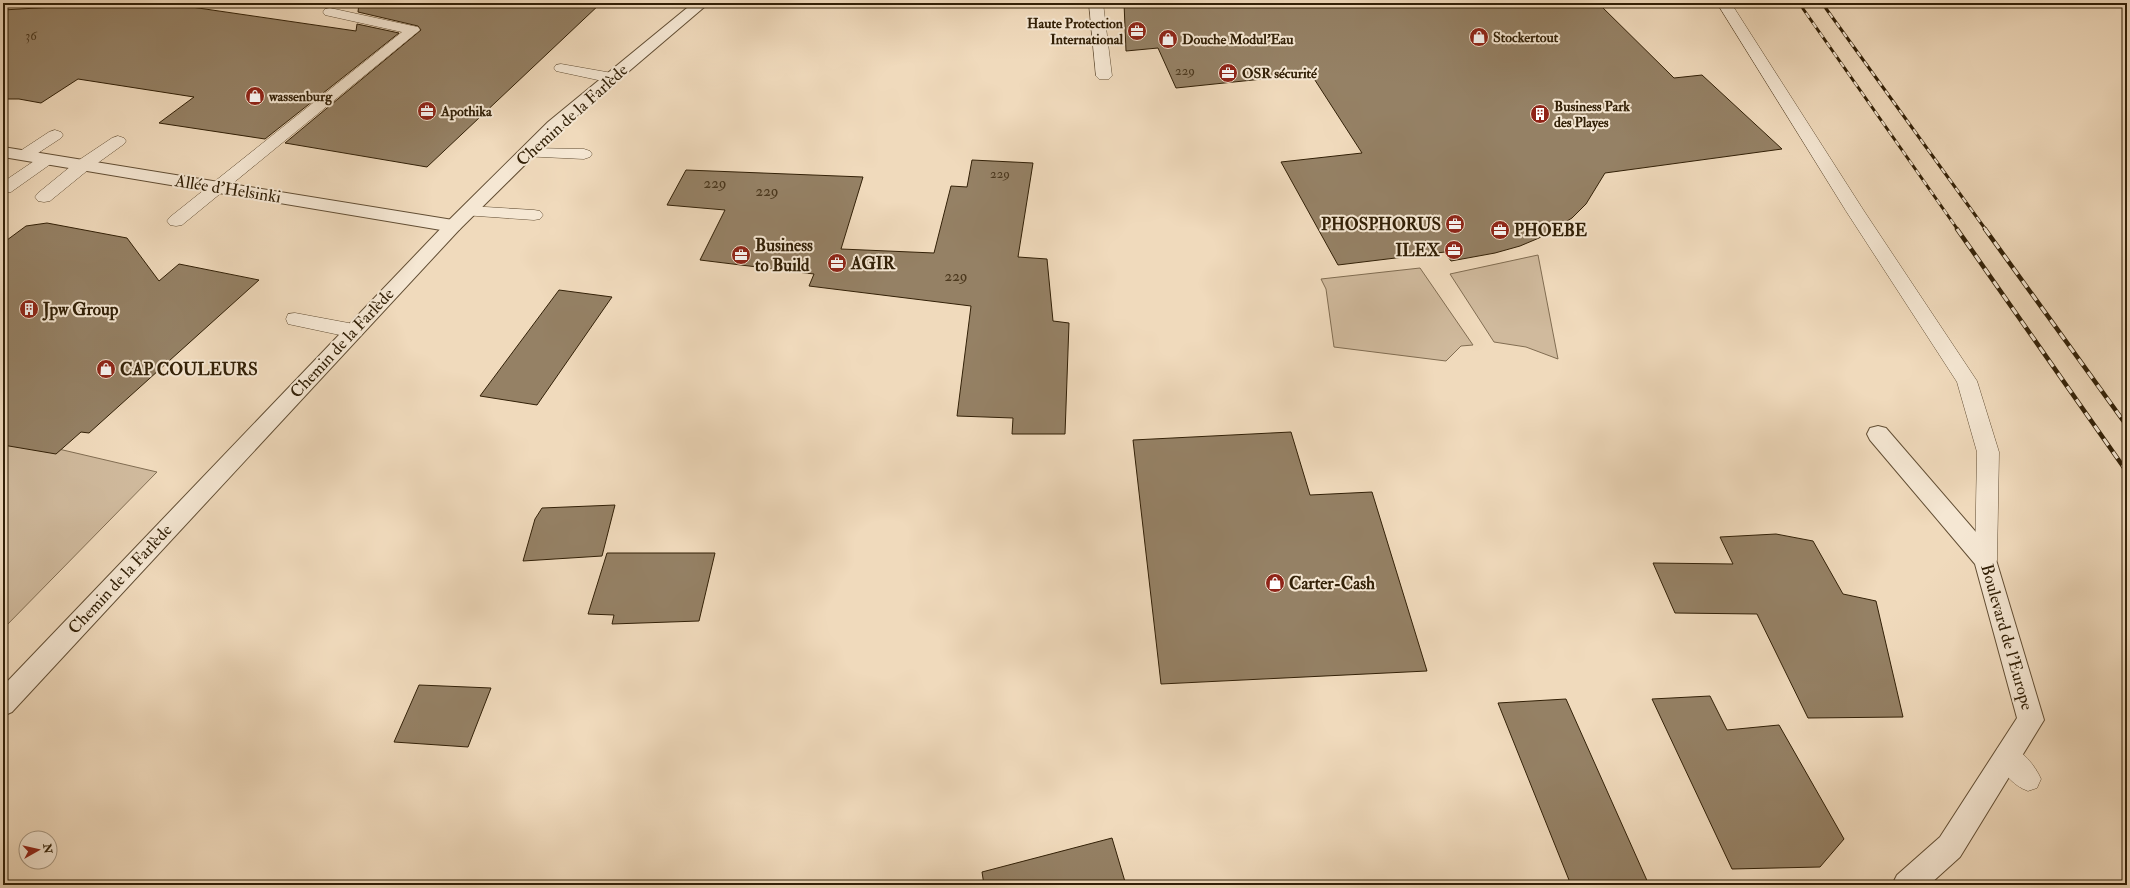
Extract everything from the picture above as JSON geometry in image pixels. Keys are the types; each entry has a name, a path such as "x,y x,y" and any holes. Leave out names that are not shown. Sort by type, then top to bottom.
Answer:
{"street":[{"name":"Chemin de la Farlède","path":"3,704 453,226 554,126 702,3"},
{"name":"Allée d'Helsinki","path":"3,152 453,226"},
{"name":"Boulevard de l'Europe","path":"1878,434 1986,560 2031,720 1950,847 1907,885"}],"lane":[{"path":"1096,3 1104,76"},
{"path":"1724,3 1855,210 1967,382 1988,452 1986,560"},
{"path":"176,221 413,30 330,12"},
{"path":"561,68 612,78"},
{"path":"23,156 55,135"},
{"path":"44,197 82,166 118,141"},
{"path":"527,153 584,154"},
{"path":"5,188 46,160"},
{"path":"469,211 534,214"},
{"path":"295,319 354,331"},
{"path":"2007,756 2028,779"}],"shaded area":[{"path":"1538,255 1558,359 1526,347 1494,342 1450,274"},
{"path":"1420,268 1473,345 1461,346 1446,361 1334,347 1326,289 1321,279"},
{"path":"3,436 157,472 3,629"}],"building":[{"path":"58,3 164,3 356,31 357,24 399,33 265,139 159,123 194,97 78,79 41,103 19,99 3,99 3,10 54,7"},
{"path":"359,3 601,3 427,167 285,143 421,30 418,26 358,12"},
{"name":"Business Park des Playes","path":"1124,3 1598,3 1674,78 1702,75 1782,149 1605,173 1586,204 1572,218 1539,238 1520,246 1495,253 1451,261 1445,252 1338,265 1281,162 1362,153 1311,74 1176,88 1158,48 1126,51"},
{"path":"972,160 1033,163 1018,257 1047,259 1053,321 1069,323 1065,434 1012,434 1013,418 957,416 971,306 809,286 814,274 700,260 725,210 667,205 686,170 863,177 841,249 934,253 951,186 967,187"},
{"path":"47,223 127,238 159,281 179,264 259,280 89,433 81,432 56,454 3,445 3,243 26,226"},
{"path":"559,290 612,297 537,405 480,396"},
{"name":"Carter-Cash","path":"1291,432 1310,495 1372,492 1427,671 1161,684 1133,440"},
{"path":"615,505 602,556 523,561 535,519 542,508"},
{"path":"1776,534 1813,541 1843,594 1876,601 1903,717 1808,718 1757,614 1675,613 1653,563 1733,564 1720,537"},
{"path":"607,553 715,553 699,621 612,624 614,615 588,614"},
{"path":"419,685 491,688 468,747 394,742"},
{"path":"1710,696 1727,730 1779,725 1844,839 1820,867 1732,869 1652,699"},
{"path":"1566,699 1649,885 1571,885 1498,703"},
{"path":"1112,838 1126,885 984,885 982,872"}],"railway":[{"path":"1799,3 1958,230"},
{"path":"1822,3 1986,230"},
{"path":"1957,229 2127,472"},
{"path":"1985,229 2127,426"}],"place":[{"name":"Haute Protection International","path":"1137,31"},
{"name":"Stockertout","path":"1479,37"},
{"name":"Douche Modul'Eau","path":"1168,39"},
{"name":"OSR sécurité","path":"1228,73"},
{"name":"wassenburg","path":"255,96"},
{"name":"Apothika","path":"427,111"},
{"name":"Business Park des Playes","path":"1540,114"},
{"name":"PHOSPHORUS","path":"1455,224"},
{"name":"PHOEBE","path":"1500,230"},
{"name":"ILEX","path":"1454,250"},
{"name":"Business to Build","path":"741,255"},
{"name":"AGIR","path":"837,263"},
{"name":"Jpw Group","path":"29,309"},
{"name":"CAP COULEURS","path":"106,369"},
{"name":"Carter-Cash","path":"1275,583"}]}
